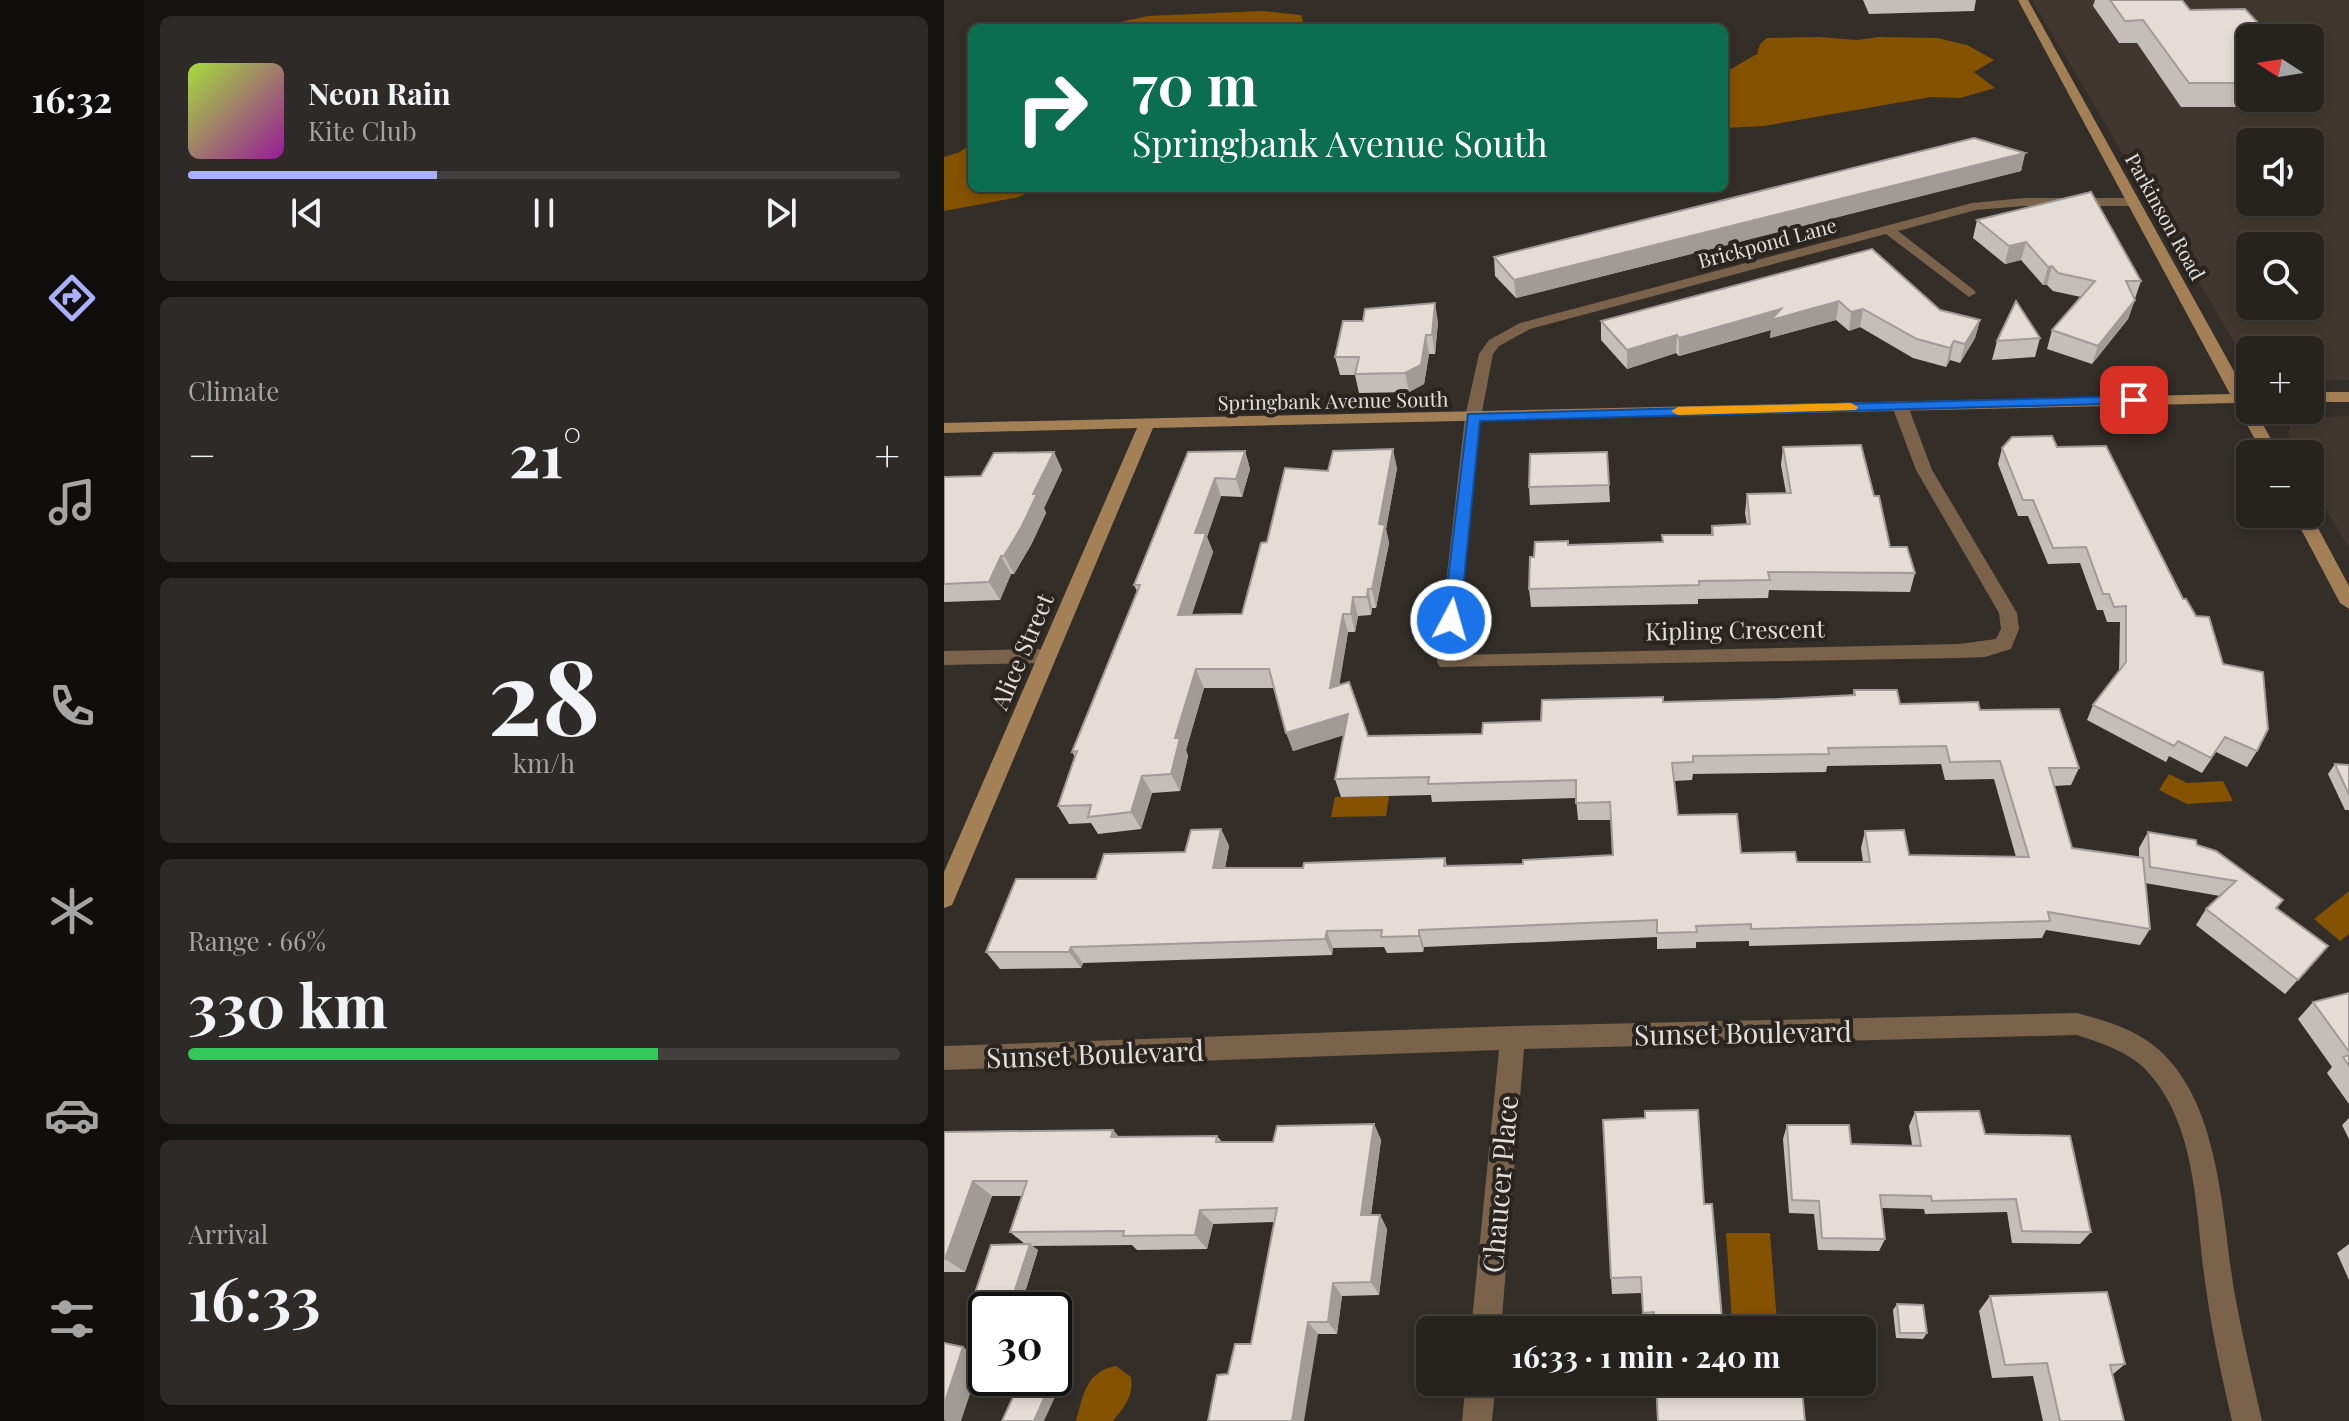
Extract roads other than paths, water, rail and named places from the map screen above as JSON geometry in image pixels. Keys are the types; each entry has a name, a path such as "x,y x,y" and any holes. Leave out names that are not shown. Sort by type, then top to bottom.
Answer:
{"main road":[{"name":"Parkinson Road","path":"2023,0 2133,202 2236,381"},
{"path":"2324,397 2349,397"},
{"name":"Springbank Avenue South","path":"944,428 2236,398"},
{"name":"Alice Street","path":"944,898 1147,424"},
{"path":"2309,528 2349,603"}],"street":[{"name":"Brickpond Lane","path":"1473,417 1486,354 1494,343 1521,327 1998,203 2133,202"},
{"path":"1890,231 1969,293"},
{"name":"Kipling Crescent","path":"1473,417 1447,662 1959,651 1985,650 2004,644 2010,629 2008,613 1924,470 1900,406"},
{"path":"944,658 1047,656"},
{"name":"Sunset Boulevard","path":"944,1058 1513,1038 2077,1024 2104,1028 2157,1060 2176,1087 2195,1131 2226,1328 2247,1421"},
{"name":"Chaucer Place","path":"1487,1316 1513,1038"},
{"path":"1477,1421 1480,1396"}]}
